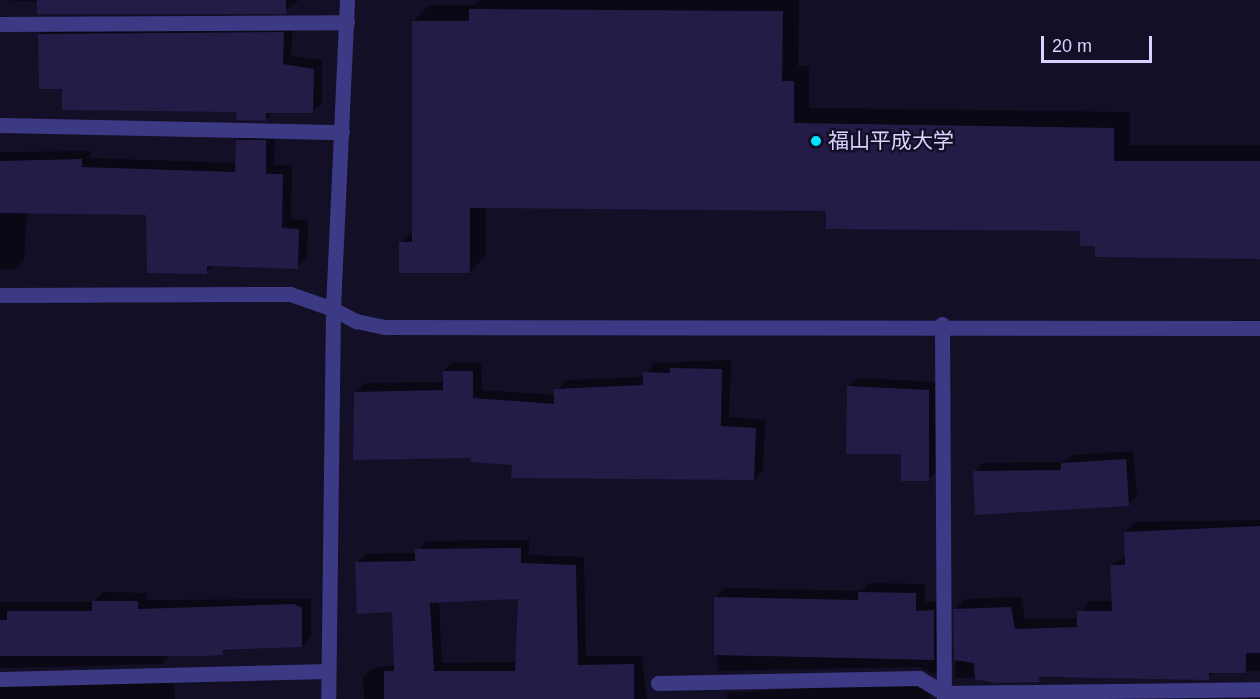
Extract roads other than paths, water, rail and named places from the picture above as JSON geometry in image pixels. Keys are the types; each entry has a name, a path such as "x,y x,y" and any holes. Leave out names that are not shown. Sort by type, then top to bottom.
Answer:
{"street":[{"path":"328,699 333,309 348,0"},
{"path":"0,24 347,22"},
{"path":"0,125 342,132"},
{"path":"0,295 290,294 385,327 942,324 1260,327"},
{"path":"942,324 944,696"},
{"path":"0,679 328,671"},
{"path":"658,683 919,678 944,696 1260,689"}],"place":[{"name":"福山平成大学","path":"816,141"}]}
